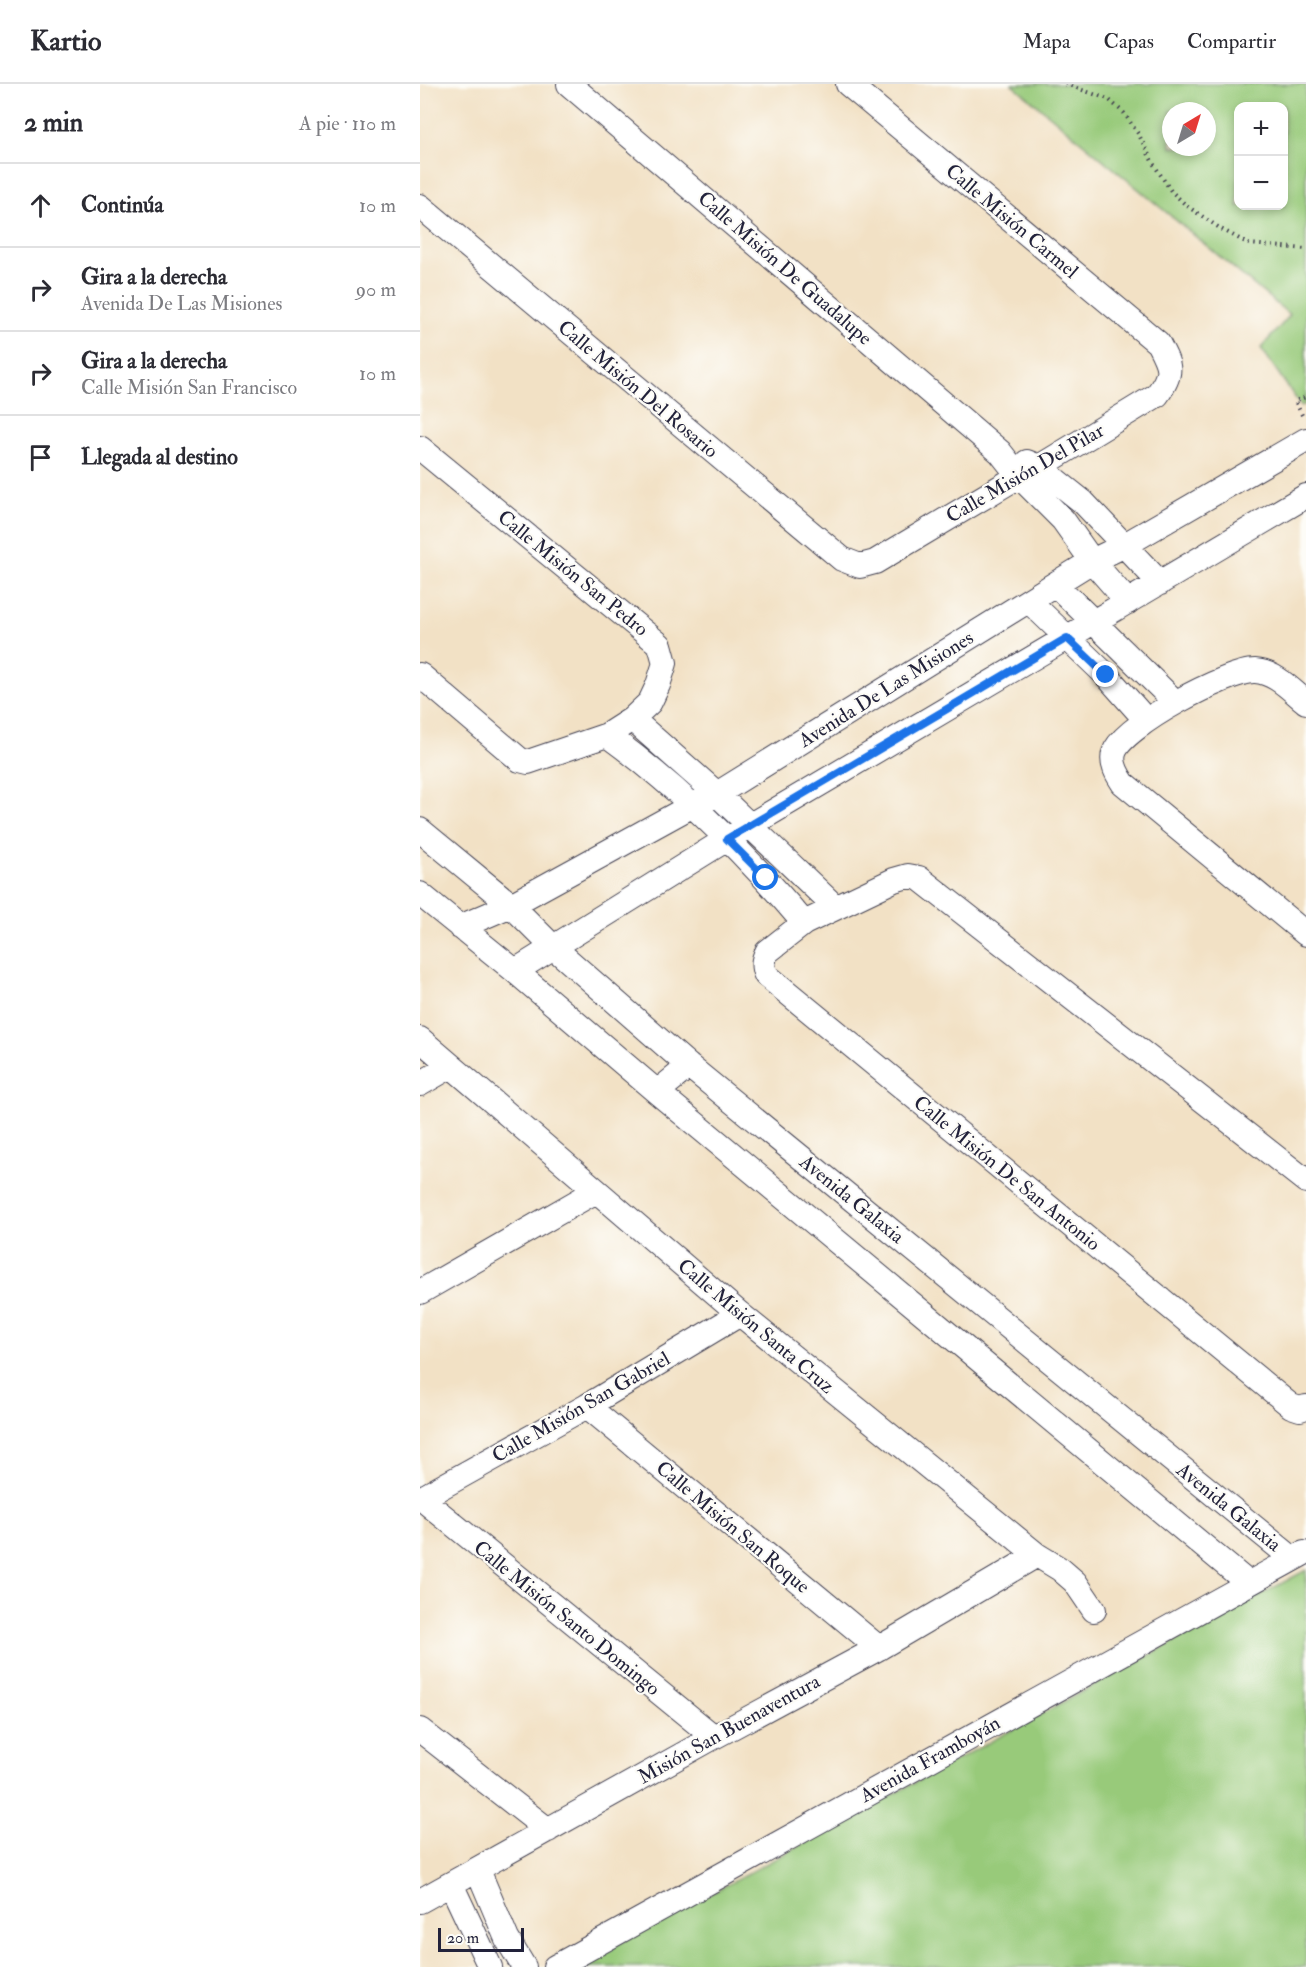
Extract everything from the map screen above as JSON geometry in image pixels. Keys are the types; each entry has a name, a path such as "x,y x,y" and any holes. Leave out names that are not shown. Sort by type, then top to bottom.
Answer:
{"street":[{"name":"Calle Misión De Guadalupe","path":"569,84 1000,453 1083,502 1160,583"},
{"name":"Calle Misión Carmel","path":"848,84 1158,343 1168,363"},
{"name":"Calle Misión Del Rosario","path":"420,206 842,559 860,566"},
{"name":"Calle Misión Del Pilar","path":"860,566 875,562 1157,395 1168,380 1168,363"},
{"name":"Avenida De Las Misiones","path":"460,927 511,905 717,794 1092,561 1123,546 1305,430"},
{"name":"Calle Misión San Pedro","path":"420,448 660,645 665,663 650,702 632,719 607,735 534,762 520,760 420,675"},
{"name":"Calle Misión De Guadalupe","path":"1029,471 1092,561 1128,602"},
{"path":"515,971 727,839 1306,496"},
{"path":"1056,585 1175,702"},
{"path":"1029,601 1116,686 1146,720"},
{"path":"1306,702 1273,676 1258,671 1245,671 1175,702 1146,720 1119,743 1114,754 1115,771 1123,783 1306,934"},
{"path":"632,719 717,794 835,907"},
{"path":"607,735 643,761 693,805 766,878 804,923"},
{"name":"Avenida Galaxia","path":"420,830 511,905 554,947 689,1066 1299,1555"},
{"name":"Calle Misión De San Antonio","path":"1306,1181 919,878 908,876 894,880 835,907 804,923 767,952 763,966 766,975 1291,1406 1300,1409 1306,1407"},
{"path":"420,894 1248,1583"},
{"name":"Calle Misión Santa Cruz","path":"420,1039 740,1314 1037,1555 1076,1582 1094,1610"},
{"path":"420,1084 451,1066"},
{"path":"657,1092 689,1066"},
{"path":"420,1292 596,1191"},
{"name":"Calle Misión San Gabriel","path":"420,1498 587,1406 740,1314"},
{"name":"Calle Misión San Roque","path":"587,1406 879,1648"},
{"name":"Calle Misión Santo Domingo","path":"420,1498 714,1737"},
{"name":"Misión San Buenaventura","path":"420,1901 879,1648 1037,1555"},
{"name":"Avenida Framboyán","path":"555,1967 1299,1555"},
{"path":"420,1730 548,1830"},
{"path":"478,1870 507,1939 524,1967"},
{"path":"452,1884 490,1967"}],"path":[{"path":"1065,84 1108,99 1124,113 1171,191 1187,206 1221,229 1249,244 1306,249"},
{"path":"1305,430 1295,401 1306,397"}],"green space":[{"path":"1012,84 1306,84 1306,404 1301,406 1261,348 1290,315"},
{"path":"1306,1570 1306,1967 576,1967"}],"route":[{"path":"766,878 727,839 1067,638 1106,675"}]}
